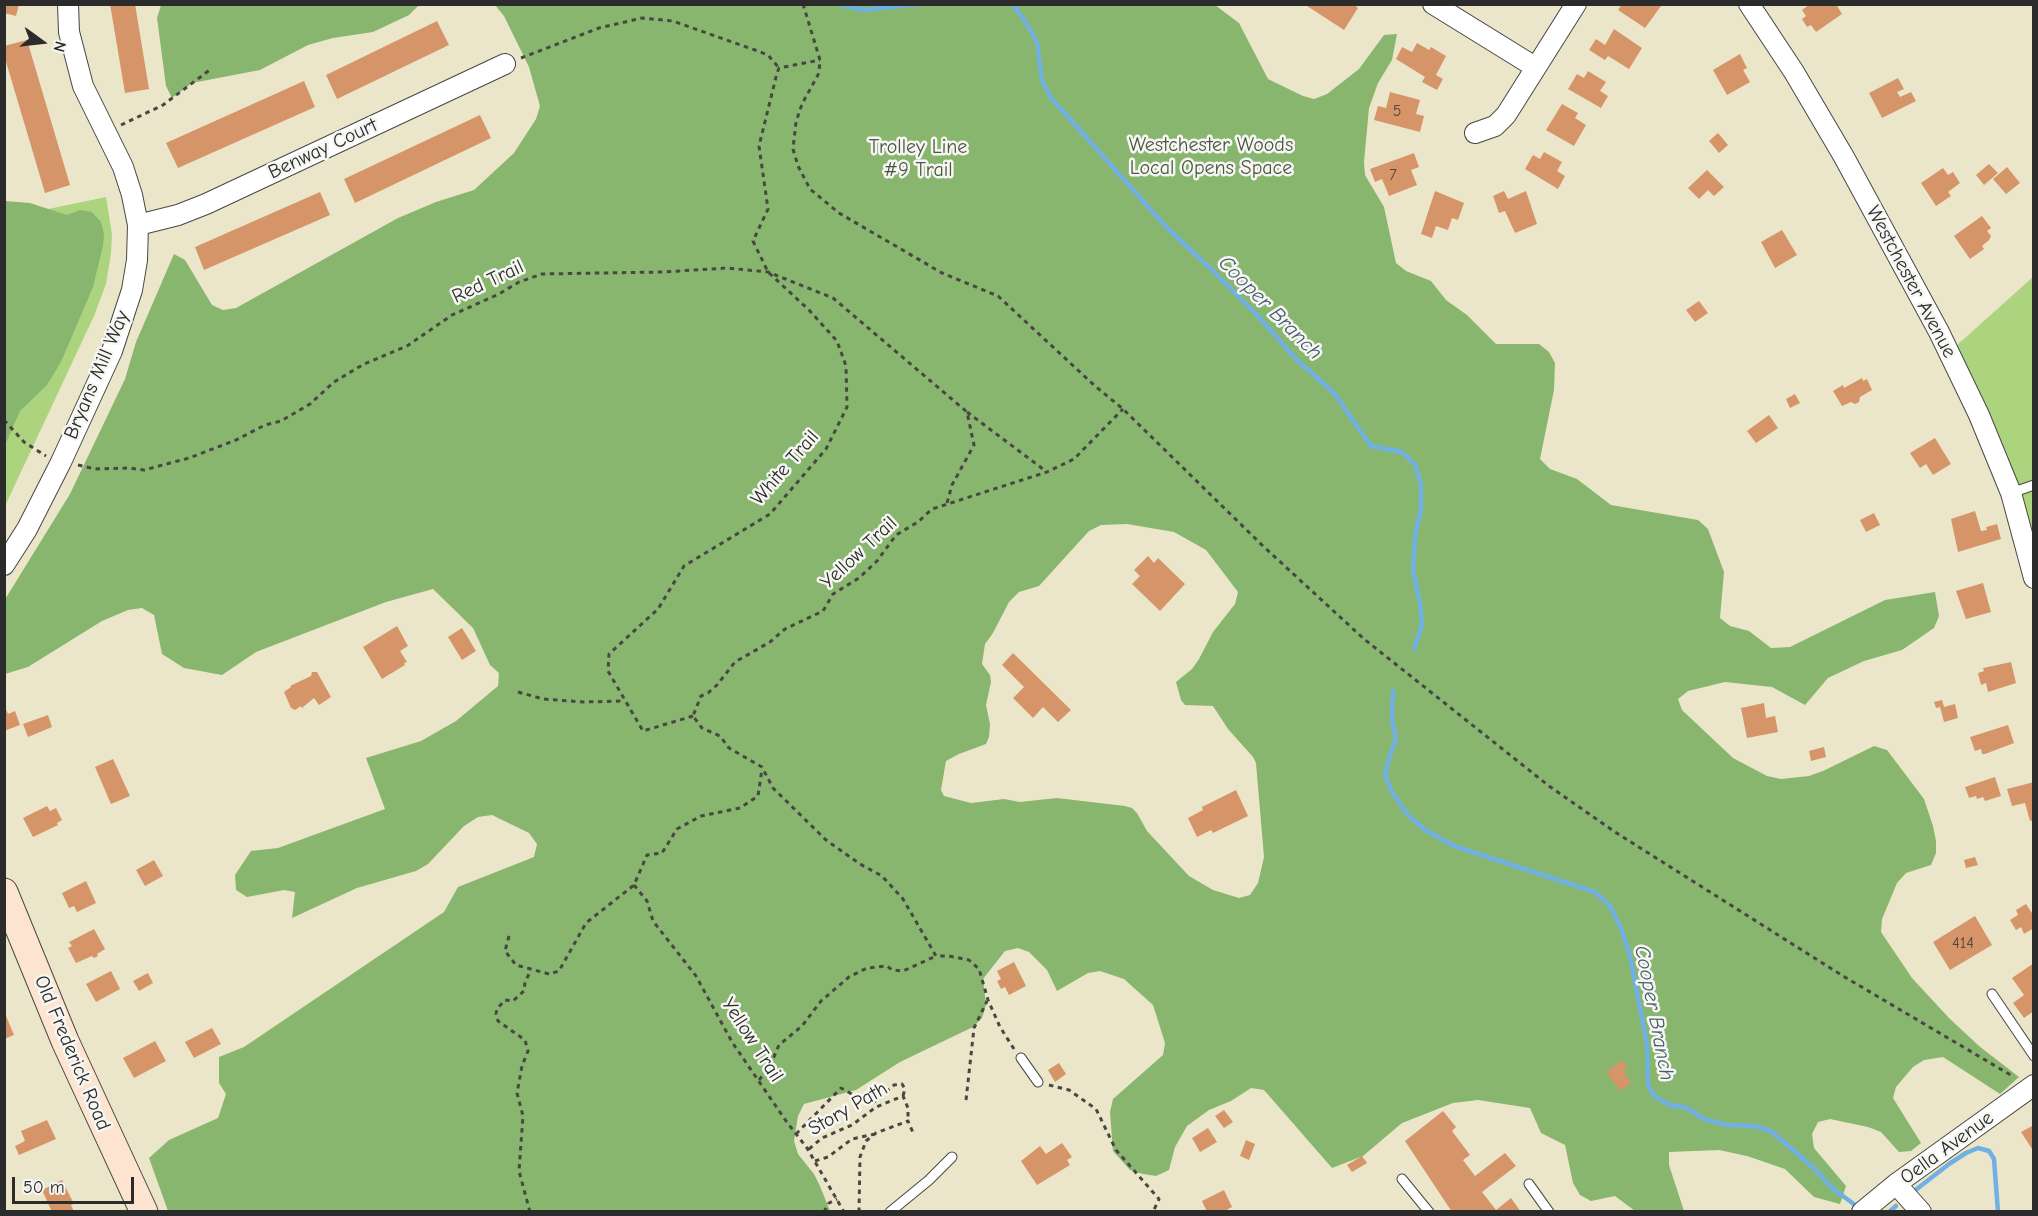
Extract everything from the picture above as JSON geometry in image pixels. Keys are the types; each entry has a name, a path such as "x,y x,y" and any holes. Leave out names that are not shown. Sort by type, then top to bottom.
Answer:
{"street":[{"name":"Bryans Mill Way","path":"4,565 27,529 61,462 107,361 122,324 132,290 137,260 138,225 132,195 123,167 83,86 69,32 68,4"},
{"path":"1433,4 1535,67"},
{"path":"1475,133 1495,126 1506,115 1576,4"},
{"name":"Westchester Avenue","path":"1749,4 1794,72 1933,321 1979,416 2011,493 2034,578"},
{"name":"Benway Court","path":"138,225 178,215 206,204 514,61"},
{"name":"Old Frederick Road","path":"4,892 65,1041 144,1212"},
{"name":"Oella Avenue","path":"1864,1209 2032,1086"},
{"path":"1896,1184 1921,1212"}],"lane":[{"path":"2011,493 2034,485"},
{"path":"1992,994 2034,1056"},
{"path":"1021,1058 1038,1082"},
{"path":"890,1212 929,1180 952,1157"},
{"path":"1402,1179 1429,1212"},
{"path":"1529,1184 1549,1212"}],"path":[{"path":"803,4 820,60 819,73 802,104 796,122 793,149 798,166 810,189 839,213 942,273 998,296 1123,409 1263,546 1364,639 1548,786 1615,832 1833,970 2032,1086"},
{"path":"514,61 599,28 642,18 673,21 755,50 768,56 779,68 820,60"},
{"name":"White Trail","path":"693,716 642,731 608,671 609,654 658,609 684,566 770,514 826,449 847,407 846,366 837,341 809,310 768,272 753,241 768,209 759,146 779,68"},
{"path":"106,132 163,105 211,69"},
{"name":"Red Trail","path":"4,420 24,442 45,456 61,462 95,469 144,470 189,459 236,440 265,425 281,421 310,404 334,382 364,364 407,346 452,315 499,294 519,282 542,274 662,272 727,268 768,272 833,298 967,412 1047,472"},
{"name":"Yellow Trail","path":"693,716 701,696 717,685 735,662 770,642 785,628 823,611 833,594 859,578 871,567 896,535 918,522 932,509 1047,472 1074,459 1123,409"},
{"path":"947,503 952,485 974,445 967,412"},
{"path":"519,692 543,699 583,702 624,701"},
{"path":"693,716 702,728 720,736 729,748 762,767 774,788 826,840 860,864 882,876 903,899 936,956"},
{"path":"509,936 506,951 516,965 549,974 559,971 586,923 634,885 647,855 662,853 677,829 701,816 740,808 758,796 762,767"},
{"name":"Yellow Trail","path":"634,885 647,901 653,921 696,976 732,1042 808,1150 844,1212"},
{"path":"759,1080 770,1066 779,1045 802,1026 821,1001 849,977 867,968 887,966 892,970 903,971 936,956 969,960 979,969 999,1027 1021,1058"},
{"path":"530,1212 519,1171 523,1116 517,1093 522,1066 528,1051 525,1040 498,1022 496,1014 497,1009 505,1000 513,1001 524,992 525,982 531,970"},
{"path":"966,1100 974,1028 988,1000"},
{"path":"1038,1082 1069,1090 1096,1109 1116,1150 1159,1199 1154,1212"},
{"name":"Story Path","path":"796,1134 841,1088 868,1103 874,1102 894,1085 902,1084 905,1089 903,1096 908,1107 908,1121 914,1135"},
{"name":"Story Path","path":"808,1150 822,1138 852,1125 876,1107 903,1096"},
{"name":"Story Path","path":"815,1161 828,1157 852,1139 908,1121"},
{"name":"Story Path","path":"859,1212 860,1157 866,1141 876,1133"},
{"path":"824,1212 830,1203 837,1199"}],"green space":[{"path":"161,4 419,5 409,15 373,32 333,38 308,45 260,70 192,83 172,98 166,86 157,18"},
{"path":"495,5 1215,5 1239,23 1268,79 1314,99 1327,94 1359,69 1384,35 1397,34 1392,60 1378,83 1369,108 1365,175 1384,207 1396,263 1406,271 1431,281 1446,300 1467,315 1496,344 1539,344 1549,352 1555,363 1554,390 1540,459 1550,469 1577,479 1611,505 1698,520 1708,529 1724,572 1720,618 1730,626 1749,631 1771,648 1790,647 1885,600 1935,592 1939,616 1934,628 1902,650 1864,661 1828,678 1805,705 1772,687 1725,682 1688,691 1678,699 1682,710 1733,758 1767,776 1781,779 1809,776 1874,746 1887,750 1924,799 1933,826 1936,853 1931,865 1906,873 1897,883 1882,919 1881,932 1912,978 1949,1018 1979,1046 2019,1077 2000,1094 1943,1057 1924,1060 1913,1067 1896,1087 1893,1098 1921,1143 1911,1151 1899,1152 1881,1132 1868,1127 1830,1119 1818,1122 1812,1134 1814,1148 1846,1186 1840,1204 1814,1197 1785,1169 1747,1156 1719,1150 1669,1152 1669,1165 1684,1211 1635,1211 1615,1196 1591,1201 1580,1195 1573,1183 1565,1145 1541,1133 1530,1108 1478,1100 1453,1103 1402,1123 1363,1156 1332,1168 1264,1090 1251,1088 1231,1101 1209,1110 1187,1126 1175,1147 1169,1170 1156,1176 1130,1170 1113,1151 1110,1112 1113,1099 1163,1055 1165,1043 1153,1005 1124,979 1100,971 1088,973 1057,991 1047,970 1029,952 1018,948 1005,951 983,979 986,1005 982,1018 973,1027 900,1062 856,1090 804,1104 798,1116 794,1141 798,1154 814,1174 830,1211 168,1211 149,1158 169,1140 218,1118 226,1094 219,1083 219,1057 244,1047 444,912 458,887 534,857 537,844 529,833 492,815 478,817 464,826 428,864 416,871 357,888 292,918 295,892 284,890 247,897 236,890 235,875 251,851 278,848 385,809 366,758 421,741 456,721 498,686 499,673 490,665 473,628 433,589 386,602 256,652 222,675 184,668 162,654 154,615 142,608 128,610 102,621 28,667 5,674 4,601 70,494 125,379 136,342 174,254 185,260 212,305 223,310 236,308 398,218 436,202 474,190 514,153 536,119 540,106 529,67 504,16","holes":["1127,524 1174,532 1206,550 1238,592 1235,604 1213,632 1199,659 1192,669 1176,682 1181,700 1185,705 1213,706 1228,729 1256,763 1264,857 1258,883 1250,895 1239,898 1213,890 1189,876 1147,831 1132,808 1057,798 1020,802 1004,799 971,803 944,796 941,790 946,761 986,744 989,737 990,724 986,705 991,682 990,675 982,664 985,644 1009,602 1019,592 1039,586 1089,531 1101,525"]},
{"path":"106,197 112,234 106,284 94,316 5,506 5,218"},
{"path":"5,201 30,203 67,215 80,210 92,212 101,222 104,234 93,287 61,362 47,385 20,411 5,445"},
{"path":"2033,277 2033,532 2002,443 1956,346"}],"building":[{"path":"4,4 19,4 16,16 4,13"},
{"path":"110,4 135,4 149,89 125,93"},
{"path":"1304,4 1353,4 1358,8 1344,30"},
{"path":"1622,4 1658,4 1661,6 1645,28 1618,10"},
{"path":"1810,4 1836,4 1842,14 1816,32 1811,25 1807,27 1802,19 1806,16 1802,10"},
{"path":"437,21 449,45 337,99 326,75"},
{"path":"1614,29 1642,48 1629,69 1608,56 1605,60 1589,50 1596,39 1605,45"},
{"path":"27,40 70,185 45,193 4,55 4,46"},
{"path":"1417,43 1429,50 1431,47 1446,56 1436,75 1443,79 1437,90 1422,82 1425,77 1396,59 1402,47 1412,52"},
{"path":"1740,54 1747,68 1743,70 1750,82 1727,95 1713,70"},
{"path":"1588,71 1606,82 1600,91 1608,96 1601,108 1568,89 1577,74 1584,78"},
{"path":"1898,78 1904,89 1897,92 1900,97 1911,92 1916,101 1882,118 1869,93"},
{"path":"304,81 315,107 178,168 166,143"},
{"path":"1390,92 1420,100 1416,114 1424,116 1420,132 1374,120 1378,106 1386,108"},
{"path":"1562,104 1578,113 1575,118 1586,125 1574,146 1546,130"},
{"path":"480,115 491,138 355,203 344,179"},
{"path":"1718,133 1728,145 1719,153 1709,141"},
{"path":"1544,152 1562,162 1557,171 1565,176 1558,189 1525,169 1533,155 1540,159"},
{"path":"1414,153 1419,167 1411,170 1417,185 1389,196 1382,179 1375,182 1370,169"},
{"path":"1989,164 1998,173 1984,185 1976,175"},
{"path":"2007,167 2020,183 2006,194 1993,179"},
{"path":"1943,168 1948,175 1953,172 1960,183 1948,192 1951,196 1936,206 1921,183"},
{"path":"1707,170 1724,187 1714,196 1708,190 1699,199 1688,188"},
{"path":"1435,191 1464,203 1458,220 1452,218 1448,230 1436,226 1432,238 1421,234"},
{"path":"1504,191 1508,199 1526,191 1537,224 1515,233 1505,211 1499,213 1493,196"},
{"path":"320,192 330,215 204,270 195,247"},
{"path":"1982,216 1991,228 1987,231 1991,236 1982,246 1984,249 1970,259 1954,236"},
{"path":"1782,230 1797,255 1775,268 1761,242"},
{"path":"1699,301 1708,313 1695,322 1686,310"},
{"path":"1862,378 1863,381 1867,379 1872,390 1860,397 1859,402 1855,404 1851,402 1842,406 1833,391"},
{"path":"1795,394 1800,403 1790,408 1786,399"},
{"path":"1769,415 1778,428 1756,443 1747,431"},
{"path":"1935,438 1951,464 1933,475 1926,464 1920,468 1910,453"},
{"path":"1975,511 1981,531 1997,524 2001,539 1958,552 1951,519"},
{"path":"1874,513 1880,525 1866,532 1860,520"},
{"path":"1148,556 1154,563 1158,558 1185,584 1160,611 1132,584 1140,576 1134,570"},
{"path":"1983,583 1991,612 1966,619 1956,591"},
{"path":"397,626 408,646 400,651 407,662 382,679 363,647"},
{"path":"462,628 476,651 462,660 448,637"},
{"path":"1013,653 1071,710 1058,722 1043,707 1033,718 1013,698 1024,687 1002,665"},
{"path":"2011,662 2016,683 1988,692 1986,683 1981,685 1978,673 1984,671 1983,668"},
{"path":"312,672 317,672 331,697 319,705 314,698 302,708 301,706 295,710 291,708 284,692 290,686 311,676"},
{"path":"1942,700 1944,707 1955,704 1958,718 1944,722 1940,707 1936,708 1934,702"},
{"path":"1764,703 1766,718 1775,716 1778,732 1747,738 1741,708"},
{"path":"4,705 8,714 15,711 20,725 4,731"},
{"path":"48,715 52,727 28,737 23,724"},
{"path":"2008,725 2014,743 1985,754 1982,754 1981,749 1975,751 1970,737"},
{"path":"1824,747 1826,757 1811,761 1809,751"},
{"path":"113,759 130,796 111,804 95,767"},
{"path":"1995,777 2001,796 1985,801 1983,797 1969,798 1965,787"},
{"path":"2034,782 2034,820 2030,821 2025,803 2012,806 2007,789"},
{"path":"1236,790 1248,816 1213,833 1211,830 1197,837 1188,818 1203,810 1202,807"},
{"path":"47,806 50,811 56,808 62,820 57,823 58,825 33,837 23,818"},
{"path":"1975,857 1978,865 1966,868 1964,860"},
{"path":"154,860 163,876 145,886 136,870"},
{"path":"86,881 96,903 77,912 74,906 69,908 62,893"},
{"path":"2026,904 2034,916 2034,928 2024,934 2021,927 2016,930 2010,920 2018,915 2016,910"},
{"path":"1975,916 1992,945 1950,970 1933,942"},
{"path":"94,929 105,949 94,958 92,956 76,963 68,948 72,946 69,942"},
{"path":"1014,962 1026,986 1009,995 1005,987 1001,989 997,981 1001,979 997,971"},
{"path":"2034,963 2034,1011 2024,1018 2013,1003 2024,995 2012,978"},
{"path":"111,971 120,989 96,1002 86,984"},
{"path":"148,973 153,983 139,991 133,981"},
{"path":"4,1011 14,1035 4,1039"},
{"path":"212,1028 221,1044 194,1058 185,1042"},
{"path":"155,1041 166,1061 134,1078 123,1058"},
{"path":"1622,1060 1628,1068 1623,1071 1631,1083 1620,1091 1606,1072"},
{"path":"1059,1063 1066,1074 1055,1082 1048,1070"},
{"path":"1224,1110 1233,1122 1224,1128 1215,1116"},
{"path":"1443,1111 1456,1127 1452,1131 1470,1155 1463,1160 1475,1176 1505,1153 1516,1166 1482,1192 1496,1210 1511,1198 1521,1212 1452,1212 1405,1141"},
{"path":"47,1120 56,1139 19,1155 15,1146 25,1141 21,1131"},
{"path":"2034,1125 2034,1152 2021,1132"},
{"path":"1208,1128 1217,1142 1200,1152 1192,1138"},
{"path":"1246,1140 1255,1144 1249,1160 1240,1156"},
{"path":"1062,1143 1072,1157 1067,1160 1070,1165 1037,1185 1021,1161 1040,1146 1046,1154"},
{"path":"1362,1156 1367,1163 1352,1172 1347,1165"},
{"path":"62,1180 74,1204 71,1205 74,1212 52,1212 42,1190"},
{"path":"1224,1190 1232,1207 1223,1212 1207,1212 1202,1201"}],"waterway":[{"name":"Cooper Branch","path":"840,4 863,10 919,4"},
{"name":"Cooper Branch","path":"1012,4 1037,42 1042,81 1052,99 1169,230 1256,314 1297,360 1334,393 1371,446 1402,452 1415,465 1421,484 1421,509 1415,536 1413,570 1422,625 1414,649"},
{"name":"Cooper Branch","path":"1393,691 1392,719 1396,739 1385,775 1392,792 1407,814 1425,830 1454,846 1595,892 1610,906 1621,928 1630,956 1647,1044 1648,1085 1654,1096 1670,1105 1687,1108 1704,1119 1727,1125 1754,1126 1771,1131 1814,1168 1831,1187 1859,1208"},
{"name":"Cooper Branch","path":"1913,1192 1949,1164 1978,1148 1989,1151 1994,1159 1998,1212"},
{"name":"Cooper Branch","path":"1889,1212 1896,1206"}],"park label":[{"name":"Westchester Woods Local Opens Space","path":"1211,156"},
{"name":"Trolley Line #9 Trail","path":"918,158"}]}
